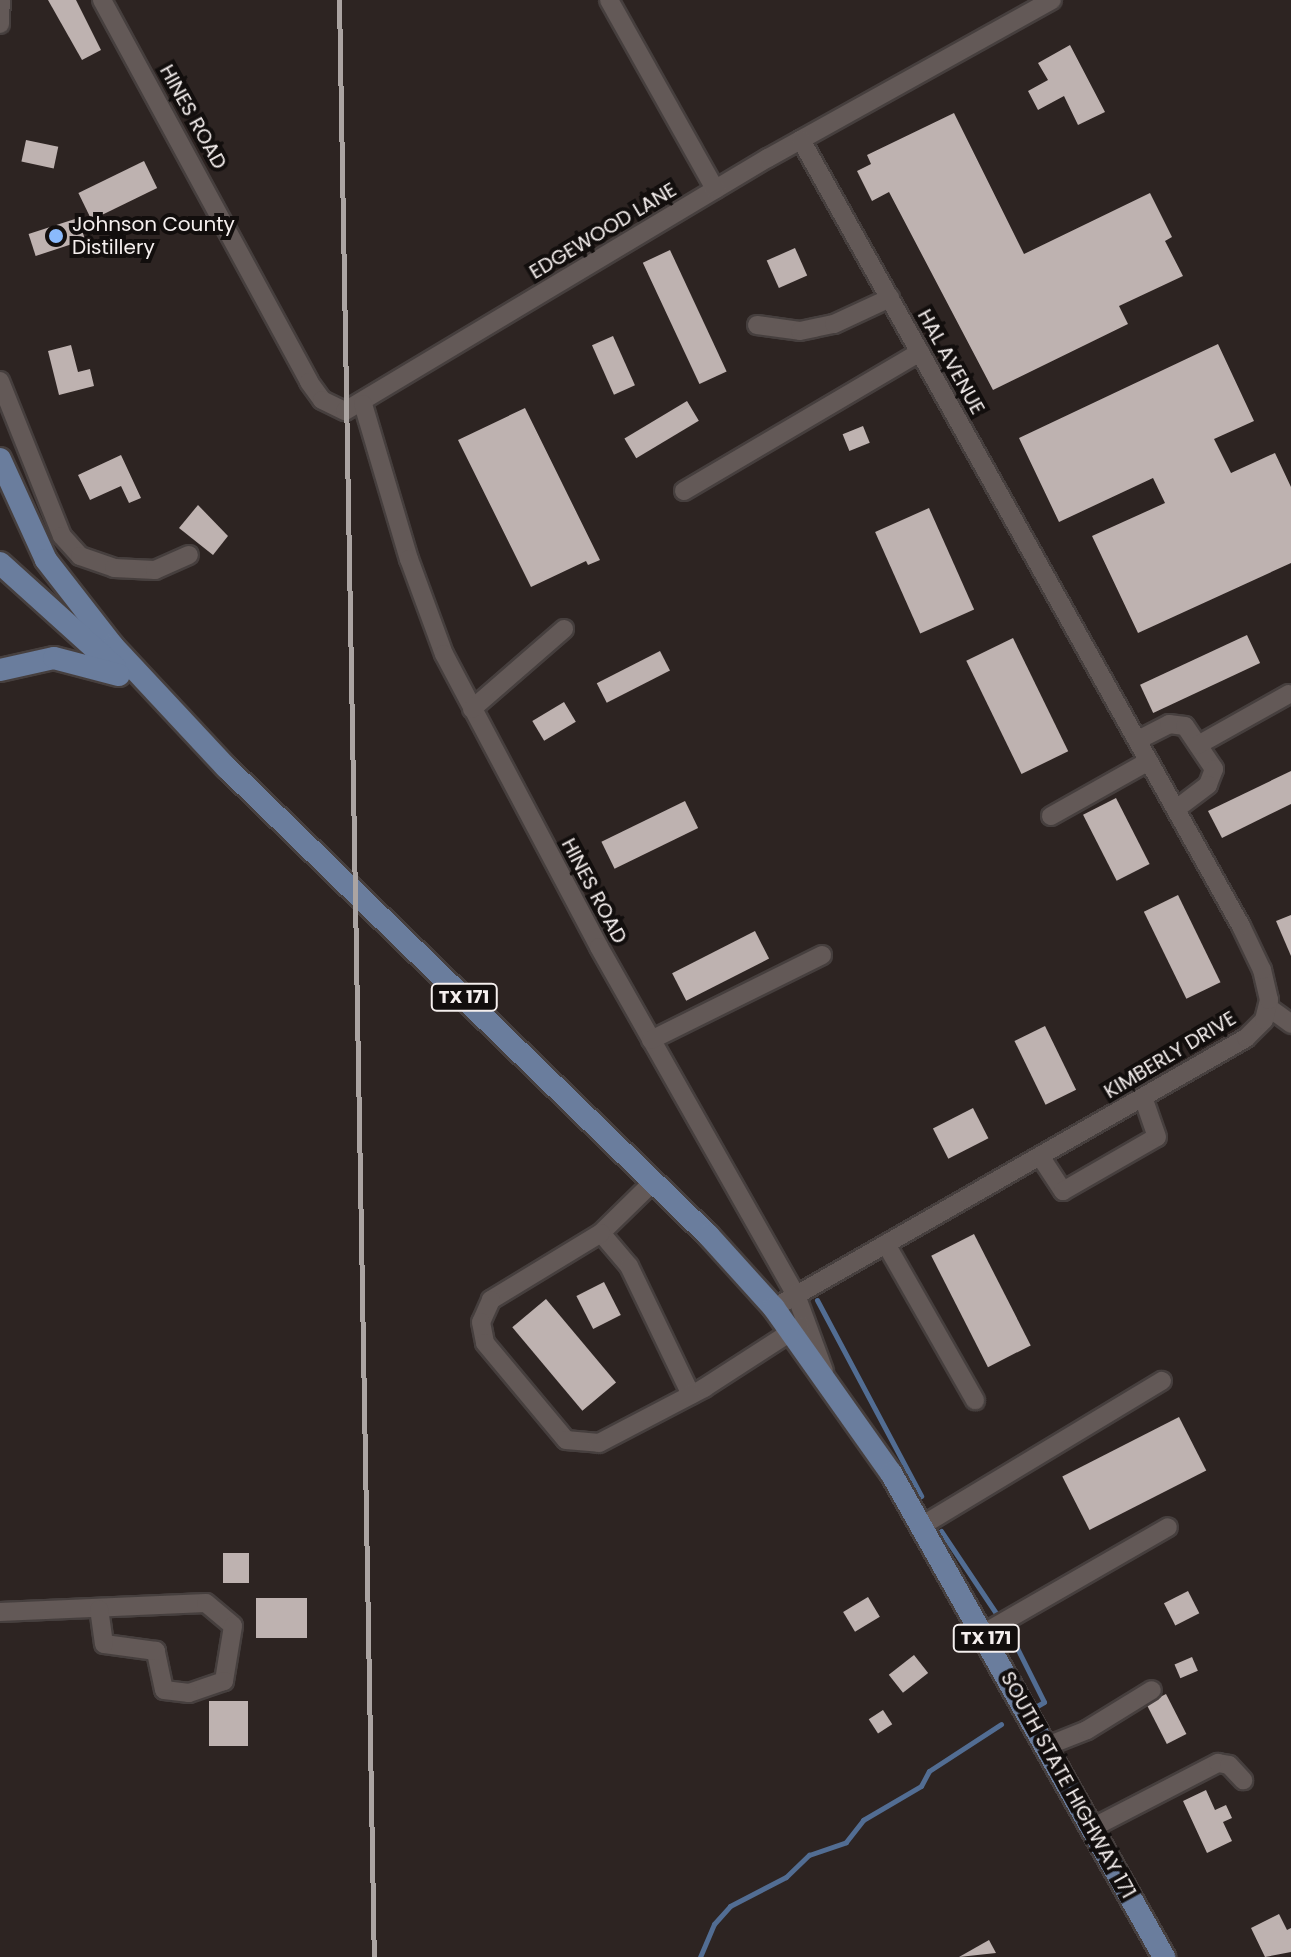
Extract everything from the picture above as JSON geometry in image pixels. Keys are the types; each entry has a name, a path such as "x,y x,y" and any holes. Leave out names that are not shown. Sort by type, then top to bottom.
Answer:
{"main road":[{"name":"TX 171","path":"0,459 46,560 67,589 226,767"},
{"name":"TX 171","path":"0,563 226,767 652,1183 774,1308 798,1327"},
{"path":"0,670 54,658 126,677"},
{"name":"SOUTH STATE HIGHWAY 171","path":"798,1327 828,1381 923,1525 1164,1957"}],"street":[{"path":"0,24 1,0"},
{"name":"HINES ROAD","path":"102,0 322,400 345,411 363,404 422,598 472,709 651,1040 796,1295 798,1327"},
{"path":"609,0 715,189"},
{"path":"1009,0 1018,17"},
{"name":"EDGEWOOD LANE","path":"363,404 395,379 715,189 1052,0"},
{"name":"HAL AVENUE","path":"801,140 1138,740"},
{"path":"757,325 800,331 834,324 890,298"},
{"path":"684,491 920,352"},
{"path":"0,381 62,536 80,556 114,568 155,570 189,555"},
{"path":"472,709 564,629"},
{"path":"1198,745 1289,694"},
{"path":"1176,809 1208,785 1214,769 1185,726 1169,724 1138,740 1262,970 1268,1007 1291,1024"},
{"path":"1051,816 1149,761"},
{"path":"651,1040 822,955"},
{"name":"KIMBERLY DRIVE","path":"774,1308 1246,1038 1264,1020 1268,1007"},
{"path":"1040,1156 1063,1191 1077,1184 1157,1137 1143,1097"},
{"path":"652,1183 601,1233 491,1300 481,1322 485,1343 566,1440 582,1445 599,1443 691,1395 798,1327"},
{"path":"601,1233 629,1266 691,1395"},
{"path":"886,1244 975,1400"},
{"path":"923,1525 1162,1381"},
{"path":"984,1633 1168,1527"},
{"path":"0,1612 206,1603 233,1626 224,1681 189,1693 164,1690 156,1651 104,1644 99,1609"},
{"path":"1047,1746 1087,1730 1152,1690"},
{"path":"1092,1828 1218,1763 1229,1765 1243,1780"}],"building":[{"path":"48,0 76,0 101,50 82,60"},
{"path":"1070,45 1105,112 1078,125 1064,96 1038,110 1028,91 1048,80 1038,63"},
{"path":"954,113 1024,254 1150,193 1172,237 1165,241 1183,276 1119,306 1128,324 993,390 889,192 872,201 857,171 871,164 867,155"},
{"path":"26,140 58,147 54,168 21,162"},
{"path":"144,161 157,188 92,220 78,193"},
{"name":"Johnson County Distillery","path":"78,218 85,240 36,256 29,234"},
{"path":"795,248 807,275 779,288 767,261"},
{"path":"670,250 727,371 699,384 643,263"},
{"path":"613,336 635,385 614,395 592,345"},
{"path":"1218,344 1254,421 1214,439 1231,473 1275,453 1291,487 1291,563 1138,633 1092,536 1165,503 1153,478 1059,522 1019,438"},
{"path":"71,345 78,372 90,369 94,386 59,395 48,351"},
{"path":"687,401 699,421 636,458 624,439"},
{"path":"525,408 600,560 588,565 586,561 531,587 458,440"},
{"path":"863,426 870,443 849,451 843,434"},
{"path":"121,455 141,498 129,503 121,486 90,500 78,475"},
{"path":"198,505 228,536 213,555 179,528"},
{"path":"929,508 974,609 920,633 875,532"},
{"path":"1247,635 1260,663 1153,713 1140,685"},
{"path":"1013,638 1068,751 1021,774 966,661"},
{"path":"660,651 670,671 607,703 597,683"},
{"path":"564,702 576,722 544,741 532,721"},
{"path":"1291,771 1291,804 1222,838 1208,811"},
{"path":"1116,798 1150,864 1117,881 1083,815"},
{"path":"685,801 698,828 615,869 601,842"},
{"path":"1178,895 1221,982 1186,999 1144,912"},
{"path":"1291,915 1291,956 1276,921"},
{"path":"755,931 769,959 686,1001 672,973"},
{"path":"1045,1026 1076,1090 1046,1105 1014,1041"},
{"path":"973,1108 988,1138 948,1159 933,1128"},
{"path":"974,1234 1031,1345 988,1367 931,1256"},
{"path":"604,1282 621,1315 593,1329 576,1296"},
{"path":"546,1299 616,1382 582,1411 512,1327"},
{"path":"1179,1417 1206,1470 1090,1530 1062,1476"},
{"path":"223,1553 249,1553 249,1583 223,1583"},
{"path":"1188,1591 1199,1613 1175,1626 1164,1603"},
{"path":"868,1597 880,1617 855,1632 843,1612"},
{"path":"256,1598 307,1598 307,1638 256,1638"},
{"path":"914,1655 928,1673 903,1693 889,1675"},
{"path":"1192,1657 1198,1671 1180,1678 1175,1664"},
{"path":"1166,1694 1186,1734 1167,1744 1146,1704"},
{"path":"209,1701 248,1701 248,1746 209,1746"},
{"path":"883,1710 892,1724 878,1734 869,1719"},
{"path":"1206,1790 1215,1810 1226,1805 1232,1818 1223,1822 1232,1841 1207,1853 1183,1801"},
{"path":"1279,1914 1287,1930 1291,1928 1291,1952 1265,1957 1251,1928"},
{"path":"989,1940 996,1953 959,1957"}],"waterway":[{"path":"817,1300 921,1496"},
{"path":"941,1531 998,1616"},
{"path":"1013,1640 1044,1702 1037,1706"},
{"path":"700,1957 714,1924 730,1906 786,1877 809,1855 846,1842 863,1820 921,1786 929,1771 1001,1724"}],"railway":[{"path":"339,0 374,1957"}],"place":[{"name":"Johnson County Distillery","path":"56,236"}]}
